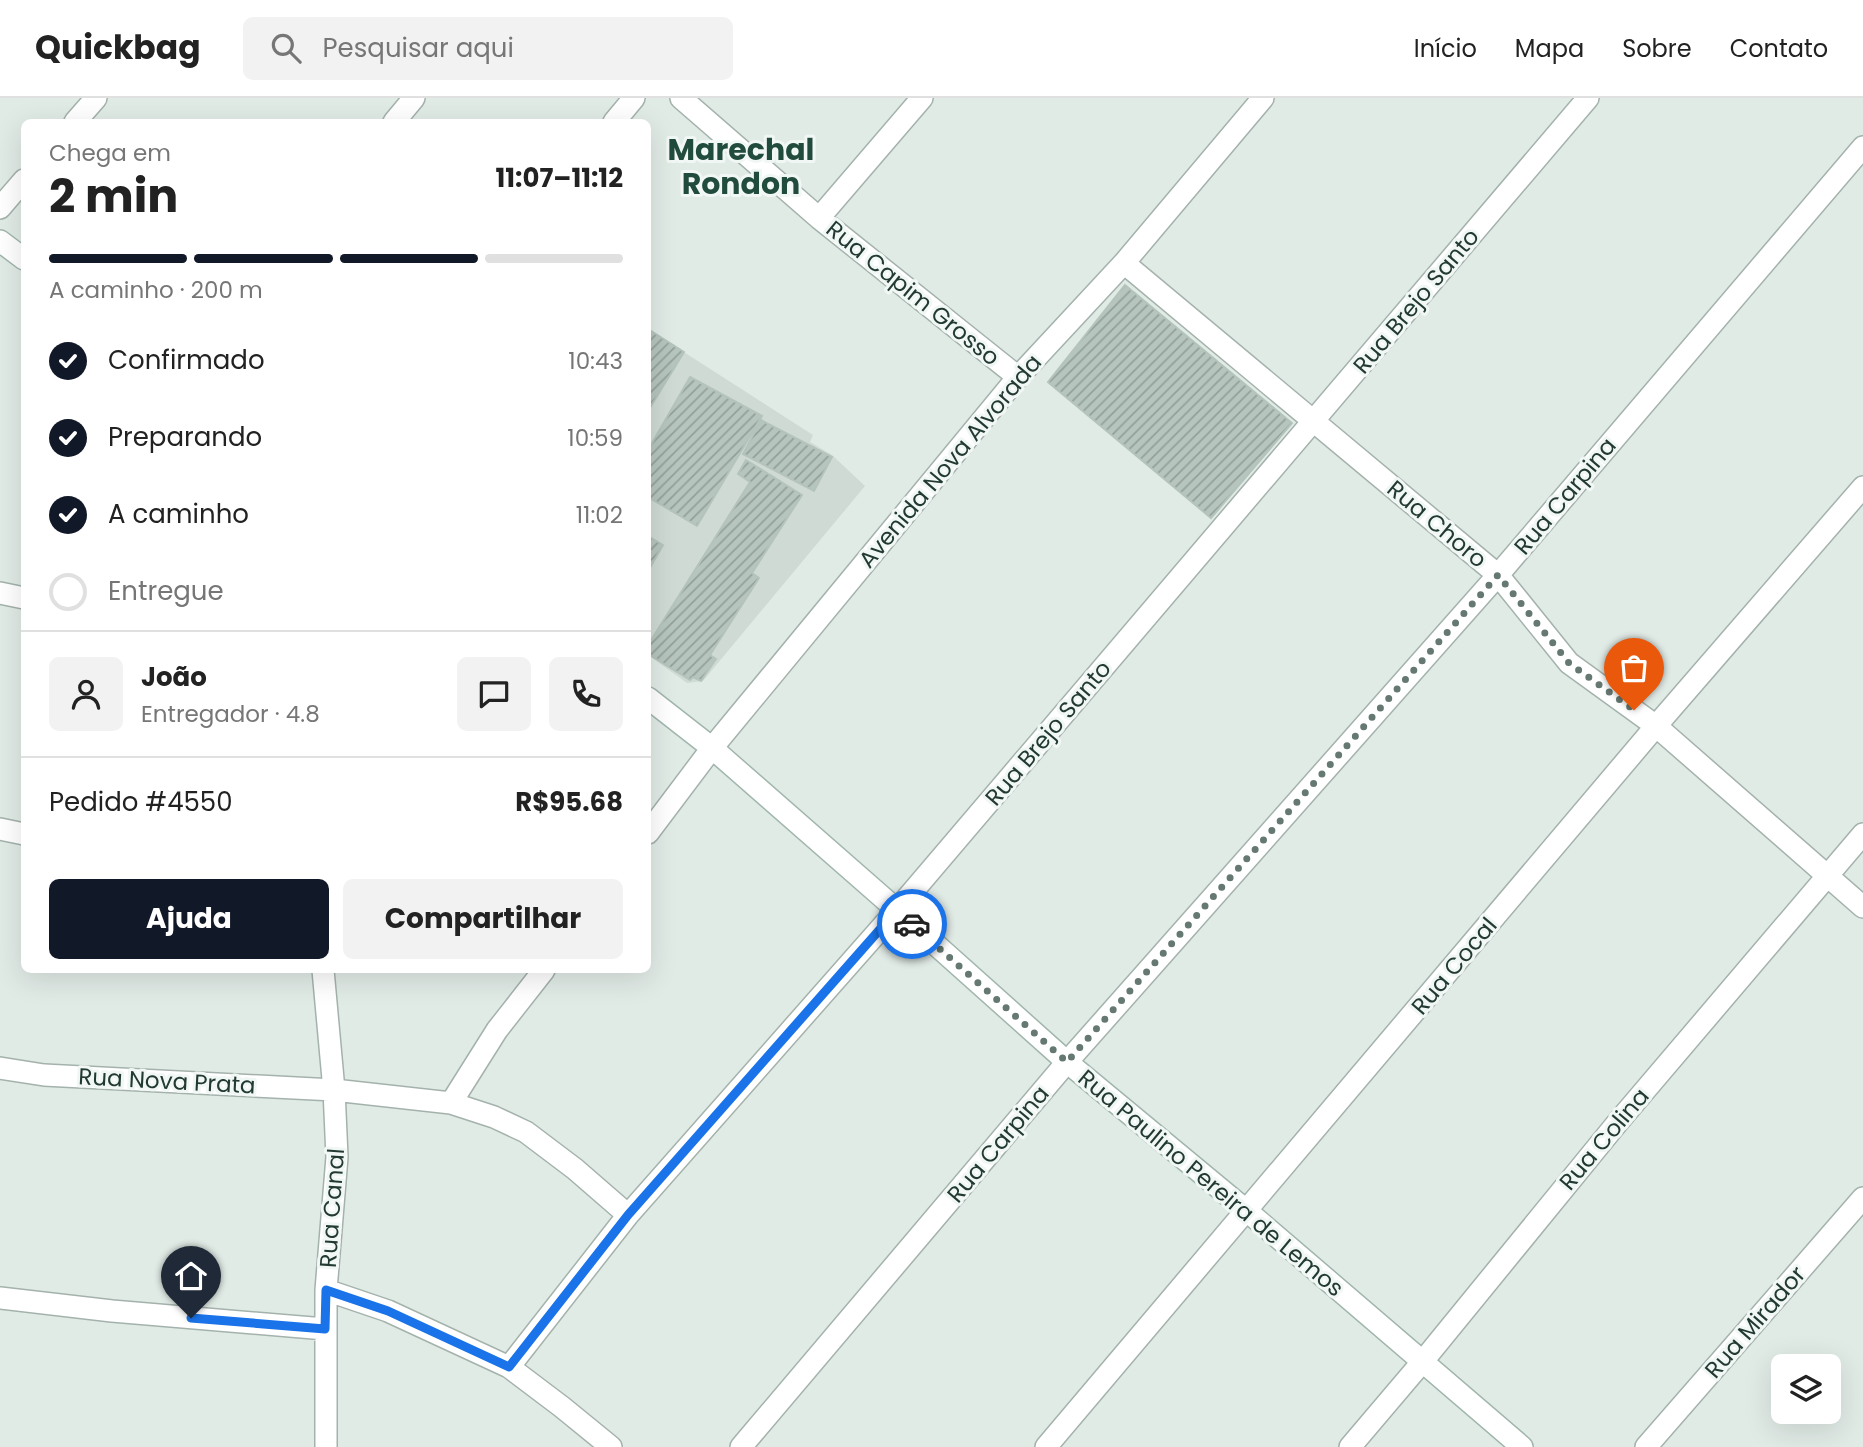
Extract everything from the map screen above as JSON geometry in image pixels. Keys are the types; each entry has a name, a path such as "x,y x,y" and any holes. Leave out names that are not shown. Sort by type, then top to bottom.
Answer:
{"street":[{"path":"78,119 96,98"},
{"path":"396,119 414,98"},
{"path":"616,119 634,98"},
{"name":"Rua Capim Grosso","path":"681,98 819,218 1018,377"},
{"path":"819,218 922,98"},
{"name":"Avenida Nova Alvorada","path":"651,829 712,748 1018,377 1124,263 1263,98"},
{"name":"Rua Brejo Santo","path":"509,1367 628,1215 897,910 1588,98"},
{"name":"Rua Carpina","path":"741,1447 1067,1062 1498,575 1863,147"},
{"path":"0,208 21,184"},
{"path":"0,241 21,257"},
{"name":"Rua Choro","path":"1124,263 1498,575 1569,663 1656,726 1863,906"},
{"name":"Rua Cocal","path":"1046,1447 1656,726 1863,487"},
{"path":"0,593 21,597"},
{"name":"Rua Paulino Pereira de Lemos","path":"651,700 712,748 1067,1062 1247,1211 1522,1447"},
{"path":"0,829 21,833"},
{"name":"Rua Colina","path":"1350,1447 1618,1122 1863,834"},
{"name":"Rua Canal","path":"323,973 337,1157 326,1290 326,1447"},
{"path":"451,1103 497,1030 542,973"},
{"name":"Rua Nova Prata","path":"0,1068 44,1075 334,1090 451,1103 526,1132 575,1169 628,1215"},
{"name":"Rua Mirador","path":"1646,1447 1863,1198"},
{"path":"326,1290 388,1311 509,1367 611,1447"},
{"path":"0,1298 111,1311 325,1329"}],"shaded area":[{"path":"651,331 813,435 810,442 832,455 865,486 703,681 687,683 651,657"}],"building":[{"path":"1125,285 1292,423 1211,518 1048,382"},
{"path":"651,331 684,352 651,406"},
{"path":"690,377 762,416 697,526 651,499 651,445"},
{"path":"761,420 832,457 814,491 743,454"},
{"path":"746,460 802,495 752,573 759,578 710,655 716,659 701,681 693,677 690,680 651,656 651,640 750,482 738,474"},
{"path":"651,538 663,545 651,566"}],"way so far":[{"path":"912,924 1067,1062 1498,575 1569,663 1634,710"}],"district":[{"name":"Marechal Rondon","path":"741,167"}],"route":[{"path":"191,1318 325,1329 326,1290 388,1311 509,1367 628,1215 897,910 912,924"}]}
